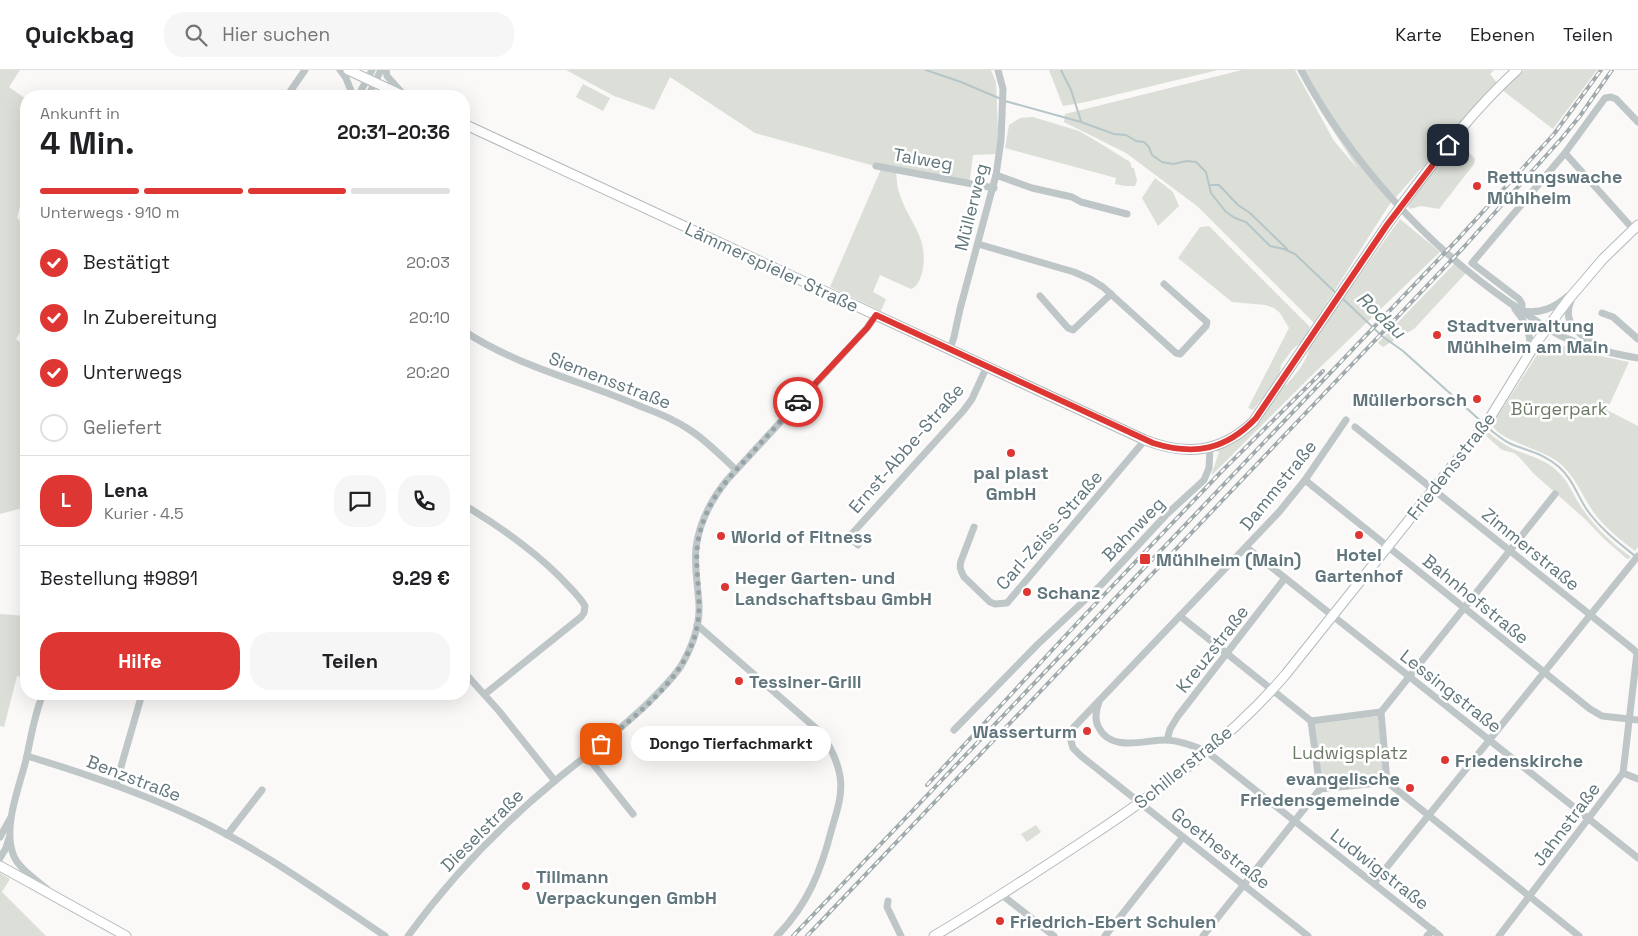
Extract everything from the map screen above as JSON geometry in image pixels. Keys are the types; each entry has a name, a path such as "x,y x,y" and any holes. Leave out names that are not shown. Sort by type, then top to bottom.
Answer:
{"main road":[{"path":"348,70 392,90"},
{"name":"Lämmerspieler Straße","path":"470,127 1145,440 1174,449 1192,450 1210,448 1235,437 1256,418 1350,278 1406,199 1469,120 1517,70"},
{"name":"Friedensstraße","path":"1388,547 1488,421 1530,353 1580,285 1603,259 1636,228"},
{"name":"Schillerstraße","path":"939,935 1140,803 1206,751 1272,690 1388,547"},
{"path":"0,866 126,936"}],"street":[{"path":"291,90 305,70"},
{"path":"340,70 346,78 351,90"},
{"path":"369,90 372,70"},
{"path":"363,90 381,70"},
{"path":"386,70 387,76 400,90"},
{"name":"Müllerweg","path":"950,349 994,188 1001,140 1003,104 1003,89 998,70"},
{"path":"1301,70 1337,130 1380,185 1455,260 1522,311 1565,337 1601,349 1638,358"},
{"path":"1522,311 1522,304 1519,299 1470,262 1565,153 1605,98 1610,96 1616,99 1638,122"},
{"path":"1565,153 1636,228"},
{"name":"Talweg","path":"876,166 994,188"},
{"path":"996,175 1032,188 1072,197 1081,202 1127,214"},
{"path":"978,244 1084,276 1096,282 1176,353 1180,354 1206,326 1207,322 1164,284"},
{"path":"1580,285 1569,305 1567,311 1568,320 1578,332 1601,349"},
{"name":"Friedensstraße","path":"1522,311 1538,312 1551,308 1565,299 1580,285"},
{"path":"1040,296 1068,328 1073,330 1111,294"},
{"path":"1510,302 1528,329 1530,353"},
{"path":"1602,313 1613,317 1638,339"},
{"name":"Dieselstraße","path":"408,936 472,858 506,824 630,720 669,681 681,666 690,648 697,625 699,606 696,560 698,537 711,503 720,488 867,328 876,315"},
{"name":"Siemensstraße","path":"470,334 540,370 612,394 672,420 700,438 736,470"},
{"name":"Ernst-Abbe-Straße","path":"858,545 849,537 964,410 972,399 987,366"},
{"name":"Dammstraße","path":"1104,695 1290,500 1346,420"},
{"name":"Zimmerstraße","path":"1355,427 1637,653 1630,718"},
{"name":"Carl-Zeiss-Straße","path":"974,527 961,561 961,572 992,604 1006,603 1145,440"},
{"name":"Bahnweg","path":"954,730 1202,482 1210,468 1210,448"},
{"name":"Bahnhofstraße","path":"1305,480 1598,714 1638,720"},
{"path":"1387,782 1381,712 1555,494"},
{"path":"470,509 505,530 535,554 567,585 585,606 584,614 485,694"},
{"name":"Lessingstraße","path":"1246,547 1638,858"},
{"path":"1374,883 1638,556"},
{"name":"Kreuzstraße","path":"1167,740 1175,721 1285,578"},
{"path":"1180,616 1311,721 1320,789"},
{"path":"697,625 819,731 831,749 838,770 841,784 840,800 815,882 801,907 777,936"},
{"path":"470,678 485,694 555,781"},
{"name":"Ludwigstraße","path":"1104,695 1098,704 1096,719 1100,731 1107,737 1116,741 1130,743 1167,740 1184,743 1206,751 1440,936"},
{"name":"Goethestraße","path":"1104,695 1072,730 1072,745 1081,756 1308,936"},
{"path":"0,858 8,843 11,817 27,756 35,715 41,700"},
{"path":"116,784 140,700"},
{"path":"1311,721 1381,712"},
{"name":"Jahnstraße","path":"1498,936 1623,773 1630,718"},
{"path":"586,755 633,814"},
{"name":"Benzstraße","path":"27,756 116,784 183,813 227,835 283,867 385,936"},
{"path":"1623,773 1638,779"},
{"path":"1203,936 1320,789 1387,782 1579,936"},
{"path":"227,835 262,790"},
{"path":"0,837 11,817"},
{"path":"10,832 13,856 24,869 58,898"},
{"path":"1105,936 1183,838"},
{"path":"1002,894 1054,936"},
{"path":"888,901 887,907 901,936"},
{"path":"1427,936 1433,930"}],"green space":[{"path":"0,70 20,70 9,87 20,95 20,206 17,218 20,221 20,332 16,339 20,342 20,509 0,514"},
{"path":"566,70 991,70 996,82 999,154 973,155 969,186 896,172 897,184 904,206 921,241 924,261 919,280 911,289 880,275 873,292 886,299 881,311 830,287 881,169 889,170 755,133 670,77 654,110 614,96"},
{"path":"1049,70 1218,70 1063,106"},
{"path":"1242,70 1295,70 1334,141 1358,169 1321,112 1299,70 1494,70 1490,74 1497,83 1389,205 1314,323 1197,206 1126,153 1064,122 1065,114"},
{"path":"1524,70 1597,70 1553,129 1502,90"},
{"path":"583,84 610,98 603,111 576,97"},
{"path":"1033,117 1079,131 1130,162 1132,168 1134,168 1137,181 1135,186 1115,184 1116,178 1005,148 1009,125 1020,118"},
{"path":"1456,142 1459,145 1462,143 1469,149 1468,151 1475,159 1474,164 1439,209 1421,206 1410,209 1408,206 1419,187"},
{"path":"1155,178 1173,192 1179,206 1158,226 1142,198"},
{"path":"1400,219 1440,252 1308,379 1211,476 1219,452 1216,451 1245,435 1263,415 1284,384 1286,385 1294,376 1307,355 1311,343"},
{"path":"1209,226 1310,327 1305,339 1293,349 1281,365 1279,377 1253,410 1248,408 1289,328 1280,313 1274,308 1265,305 1232,302 1178,258 1200,227"},
{"path":"1455,263 1466,273 1414,329 1383,347 1378,343"},
{"name":"Bürgerpark","path":"1546,342 1629,362 1607,410 1638,426 1638,547 1635,551 1599,519 1570,474 1558,462 1551,457 1503,436 1492,425"},
{"path":"1489,433 1511,448 1546,463 1556,470 1564,478 1580,505 1597,527 1616,546 1631,557 1627,559 1533,473 1520,458 1514,453 1502,450 1485,435"},
{"path":"0,614 20,616 20,677 17,676 4,727 0,726"},
{"name":"Ludwigsplatz","path":"1378,716 1384,780 1322,786 1315,724"},
{"path":"1036,825 1041,832 1027,842 1021,834"},
{"path":"0,873 10,879 2,892 46,936 0,936"}],"waterway":[{"name":"Rodau","path":"926,70 1001,99"},
{"path":"1061,70 1071,90 1081,121"},
{"name":"Rodau","path":"1005,101 1081,122 1114,134 1126,135 1136,141 1144,142 1149,147 1152,155 1162,162 1173,164 1187,161 1196,162 1206,172 1211,193 1226,212 1246,222 1270,246 1295,254 1337,294"},
{"path":"1210,185 1219,185 1238,205 1250,213 1287,249"},
{"name":"Rodau","path":"1341,297 1382,336 1403,351 1483,423"},
{"name":"Rodau","path":"1486,426 1508,442 1542,456 1559,467 1595,520 1611,537 1635,556"}],"railway":[{"path":"793,936 1457,240 1554,134 1601,70"},
{"path":"807,936 1464,247 1562,138 1612,70"},
{"path":"927,785 1221,472 1323,371"}],"way so far":[{"path":"601,744 642,709 681,666 693,642 699,615 696,546 707,510 727,480 798,402"}],"place":[{"name":"Rettungswache Mühlheim","path":"1477,186"},
{"name":"Stadtverwaltung Mühlheim am Main","path":"1437,335"},
{"name":"Müllerborsch","path":"1477,399"},
{"name":"pal plast GmbH","path":"1011,453"},
{"name":"Hotel Gartenhof","path":"1359,535"},
{"name":"World of Fitness","path":"721,536"},
{"name":"Mühlheim (Main)","path":"1145,559"},
{"name":"Heger Garten- und Landschaftsbau GmbH","path":"725,587"},
{"name":"Schanz","path":"1027,592"},
{"name":"Tessiner-Grill","path":"739,681"},
{"name":"Wasserturm","path":"1087,731"},
{"name":"Dongo Tierfachmarkt","path":"601,744"},
{"name":"Friedenskirche","path":"1445,760"},
{"name":"evangelische Friedensgemeinde","path":"1410,788"},
{"name":"Tillmann Verpackungen GmbH","path":"526,886"},
{"name":"Friedrich-Ebert Schulen","path":"1000,921"}],"route":[{"path":"798,402 867,328 876,315 1145,440 1165,447 1184,450 1210,448 1218,445 1235,437 1256,418 1387,225 1448,145"}]}
